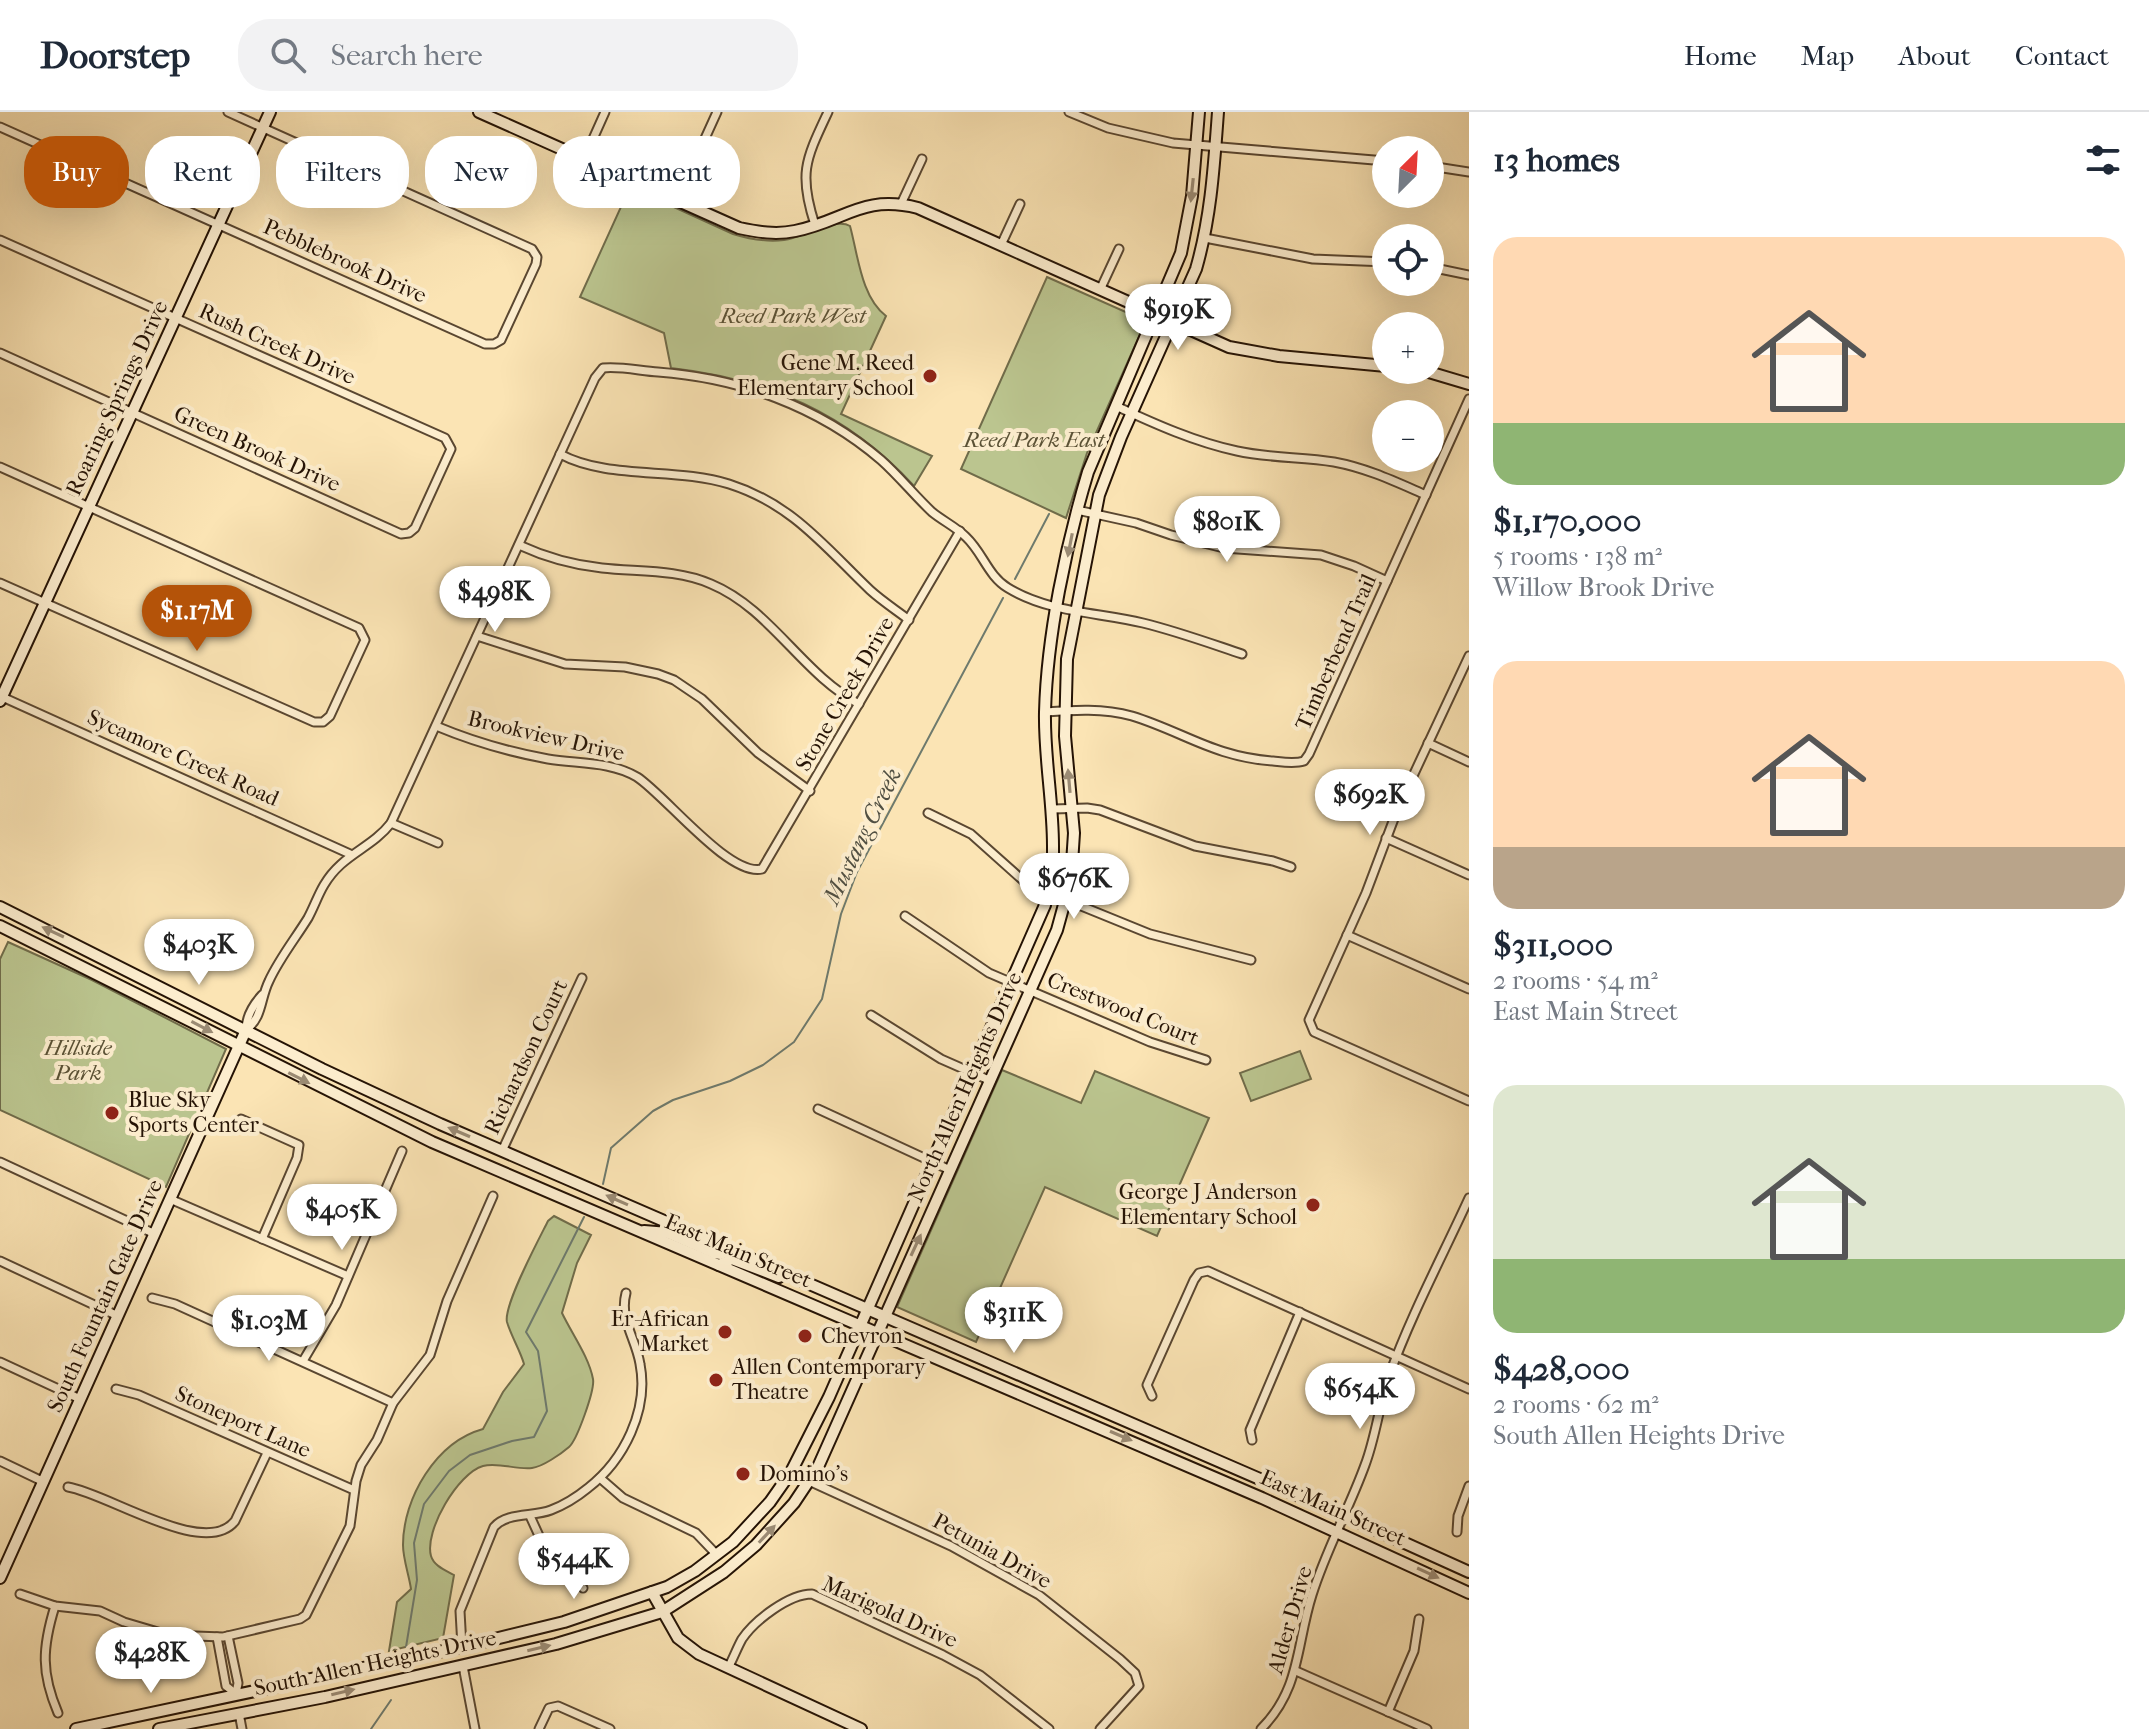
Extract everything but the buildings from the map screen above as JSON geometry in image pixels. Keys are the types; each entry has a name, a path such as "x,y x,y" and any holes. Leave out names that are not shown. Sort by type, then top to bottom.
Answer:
{"main road":[{"name":"Roaring Springs Drive","path":"1,698 270,112"},
{"path":"479,112 553,145"},
{"name":"North Allen Heights Drive","path":"862,1325 970,1073 1041,919 1049,893 1053,867 1053,809 1045,712 1047,675 1058,608 1077,510 1092,461 1172,277 1187,229 1199,112"},
{"name":"North Allen Heights Drive","path":"878,1331 1057,930 1066,900 1074,852 1064,711 1067,659 1076,611 1105,476 1196,269 1205,238 1212,194 1218,112"},
{"path":"695,208 739,228 759,232 792,232 862,206 901,204 918,208 1173,323 1243,351 1372,365"},
{"path":"1444,377 1469,384"},
{"name":"East Main Street","path":"0,907 440,1124 1469,1572"},
{"name":"East Main Street","path":"0,926 432,1142 1337,1530 1469,1593"},
{"path":"98,974 105,958"},
{"name":"South Fountain Gate Drive","path":"0,1578 4,1561 44,1482 246,1030"},
{"path":"638,1231 668,1233 714,1253 721,1254 727,1248"},
{"path":"719,1265 732,1259 777,1277 797,1278"},
{"name":"South Allen Heights Drive","path":"76,1729 462,1647 564,1622 667,1587 717,1555 749,1526 791,1472 862,1325"},
{"name":"South Allen Heights Drive","path":"159,1729 463,1666 556,1644 662,1612 698,1591 748,1553 779,1521 809,1481 833,1435 878,1331"},
{"path":"1049,1405 1055,1391"},
{"path":"1145,1447 1151,1439 1195,1457 1232,1467"},
{"path":"791,1472 809,1481"},
{"path":"652,1592 678,1638 687,1646 861,1729"},
{"path":"462,1647 463,1666"},
{"path":"236,1694 239,1713"}],"street":[{"path":"228,112 262,128"},
{"path":"594,136 605,112"},
{"path":"706,136 717,112"},
{"path":"815,225 807,200 805,172 809,153 828,112"},
{"path":"1069,112 1144,138 1372,160"},
{"name":"Pebblebrook Drive","path":"0,127 490,345 501,340 536,264 536,254 529,247 262,128"},
{"path":"901,204 922,159"},
{"path":"1444,168 1469,172"},
{"path":"1001,245 1020,204"},
{"path":"1205,238 1313,259 1372,261"},
{"name":"Rush Creek Drive","path":"0,240 445,438 450,445"},
{"path":"1100,290 1119,249"},
{"path":"1444,270 1469,275"},
{"name":"Green Brook Drive","path":"0,353 401,534 415,528 450,453 450,445"},
{"path":"246,1030 246,1021 254,1004 264,993 325,883 350,854 375,840 391,823 595,378 603,368 715,379 778,398 808,411 879,459 911,487 930,510 960,531 978,550 1001,583 1058,608 1142,623 1242,654"},
{"name":"Timberbend Trail","path":"1045,712 1097,711 1130,716 1213,750 1245,759 1304,761 1469,399"},
{"path":"1116,406 1191,439 1240,452 1359,467 1426,495"},
{"path":"560,454 600,467 698,476 753,493 783,509 810,529 872,591 909,620"},
{"path":"0,467 359,628 365,640 330,716 318,723 0,583"},
{"path":"1077,510 1224,548 1321,555 1387,581"},
{"name":"Stone Creek Drive","path":"758,871 766,867 960,531"},
{"path":"519,545 557,559 598,567 680,574 711,583 752,609 815,672 859,704"},
{"path":"477,636 565,664 642,669 674,680 702,699 758,753 810,791"},
{"path":"1469,656 1309,1017 1311,1028 1469,1101"},
{"name":"Sycamore Creek Road","path":"1,698 350,854"},
{"name":"Brookview Drive","path":"436,726 483,744 626,772 648,786 718,849 750,870 758,871"},
{"path":"1428,743 1469,762"},
{"path":"1053,809 1100,810 1195,846 1291,867"},
{"path":"928,813 971,834 1027,884 1163,938 1251,960"},
{"path":"391,823 438,843"},
{"path":"1386,838 1469,875"},
{"name":"Crestwood Court","path":"905,916 980,968 1150,1042 1206,1060"},
{"path":"1347,935 1469,989"},
{"name":"Richardson Court","path":"502,1151 582,978"},
{"path":"871,1015 923,1049 991,1081"},
{"path":"818,1109 950,1170"},
{"path":"232,1125 242,1120 299,1145 297,1158 262,1239"},
{"path":"303,1361 336,1305 402,1151"},
{"path":"0,1162 155,1234"},
{"path":"20,1594 55,1606 100,1611 168,1635 228,1636 303,1617 311,1607 350,1526 354,1490 361,1465 377,1440 393,1403 430,1355 447,1301 493,1196"},
{"name":"Alder Drive","path":"1261,1729 1280,1708 1296,1671 1312,1597 1369,1454 1385,1388 1469,1198"},
{"path":"170,1199 348,1276"},
{"path":"0,1261 118,1316"},
{"path":"1152,1396 1147,1385 1194,1280 1204,1271 1469,1389"},
{"path":"462,1647 460,1611 494,1527 506,1518 530,1516 572,1500 600,1478 622,1450 634,1424 642,1386 641,1365 623,1313 626,1293"},
{"path":"152,1298 175,1304 393,1403"},
{"path":"1252,1440 1250,1430 1300,1312"},
{"path":"0,1362 80,1399"},
{"name":"Stoneport Lane","path":"116,1389 139,1395 354,1490"},
{"path":"68,1487 88,1492 180,1530 197,1533 221,1530 235,1521 267,1453"},
{"path":"0,1461 44,1482"},
{"path":"600,1478 623,1498 696,1533 717,1555"},
{"name":"Petunia Drive","path":"809,1481 1004,1573 1078,1624 1120,1659 1139,1681 1136,1691 1100,1729"},
{"path":"1457,1532 1458,1516 1469,1486"},
{"path":"530,1516 546,1551 583,1588"},
{"name":"Marigold Drive","path":"728,1668 743,1639 756,1624 788,1601 812,1594 980,1675 1049,1729"},
{"path":"55,1606 44,1661 48,1688 58,1713"},
{"path":"1388,1712 1414,1651 1419,1619"},
{"path":"217,1637 226,1686 236,1694 238,1683 228,1636"},
{"path":"463,1666 475,1729"},
{"path":"1296,1671 1427,1729"},
{"path":"539,1729 553,1706 610,1729"},
{"path":"239,1713 242,1729"}],"green space":[{"name":"Reed Park West","path":"620,208 676,208 733,234 771,241 792,238 836,224 850,226 866,287 886,316 841,414 932,456 914,486 888,460 833,419 773,391 707,373 671,368 664,333 580,297"},
{"name":"Reed Park East","path":"1047,277 1146,321 1087,453 1066,518 961,469"},
{"name":"Hillside Park","path":"8,942 92,980 226,1049 166,1187 0,1110 0,959"},
{"path":"1300,1051 1311,1079 1251,1101 1240,1073"},
{"path":"1002,1070 1081,1103 1095,1071 1209,1118 1157,1236 1045,1187 976,1342 897,1307"},
{"path":"554,1216 591,1235 577,1263 562,1313 584,1354 593,1379 585,1414 572,1443 551,1460 532,1468 483,1466 463,1480 445,1504 430,1545 435,1562 454,1575 443,1638 389,1651 397,1602 411,1589 403,1545 409,1509 425,1474 451,1446 483,1429 503,1392 524,1364 507,1322 507,1314 530,1257 548,1221"}],"waterway":[{"name":"Mustang Creek","path":"1015,579 1049,514"},
{"name":"Mustang Creek","path":"603,1184 611,1148 653,1111 673,1100 730,1081 763,1065 794,1042 822,999 841,914 857,872 1003,598"},
{"name":"Mustang Creek","path":"406,1647 417,1580 414,1543 424,1504 449,1471 470,1455 534,1437 547,1411 538,1351 526,1332 584,1217"},
{"name":"Mustang Creek","path":"371,1729 391,1700"}],"place":[{"name":"Gene M. Reed Elementary School","path":"930,376"},
{"name":"Blue Sky Sports Center","path":"112,1113"},
{"name":"George J Anderson Elementary School","path":"1313,1205"},
{"name":"Er-African Market","path":"725,1332"},
{"name":"Chevron","path":"805,1336"},
{"name":"Allen Contemporary Theatre","path":"716,1380"},
{"name":"Domino's","path":"743,1474"}]}
